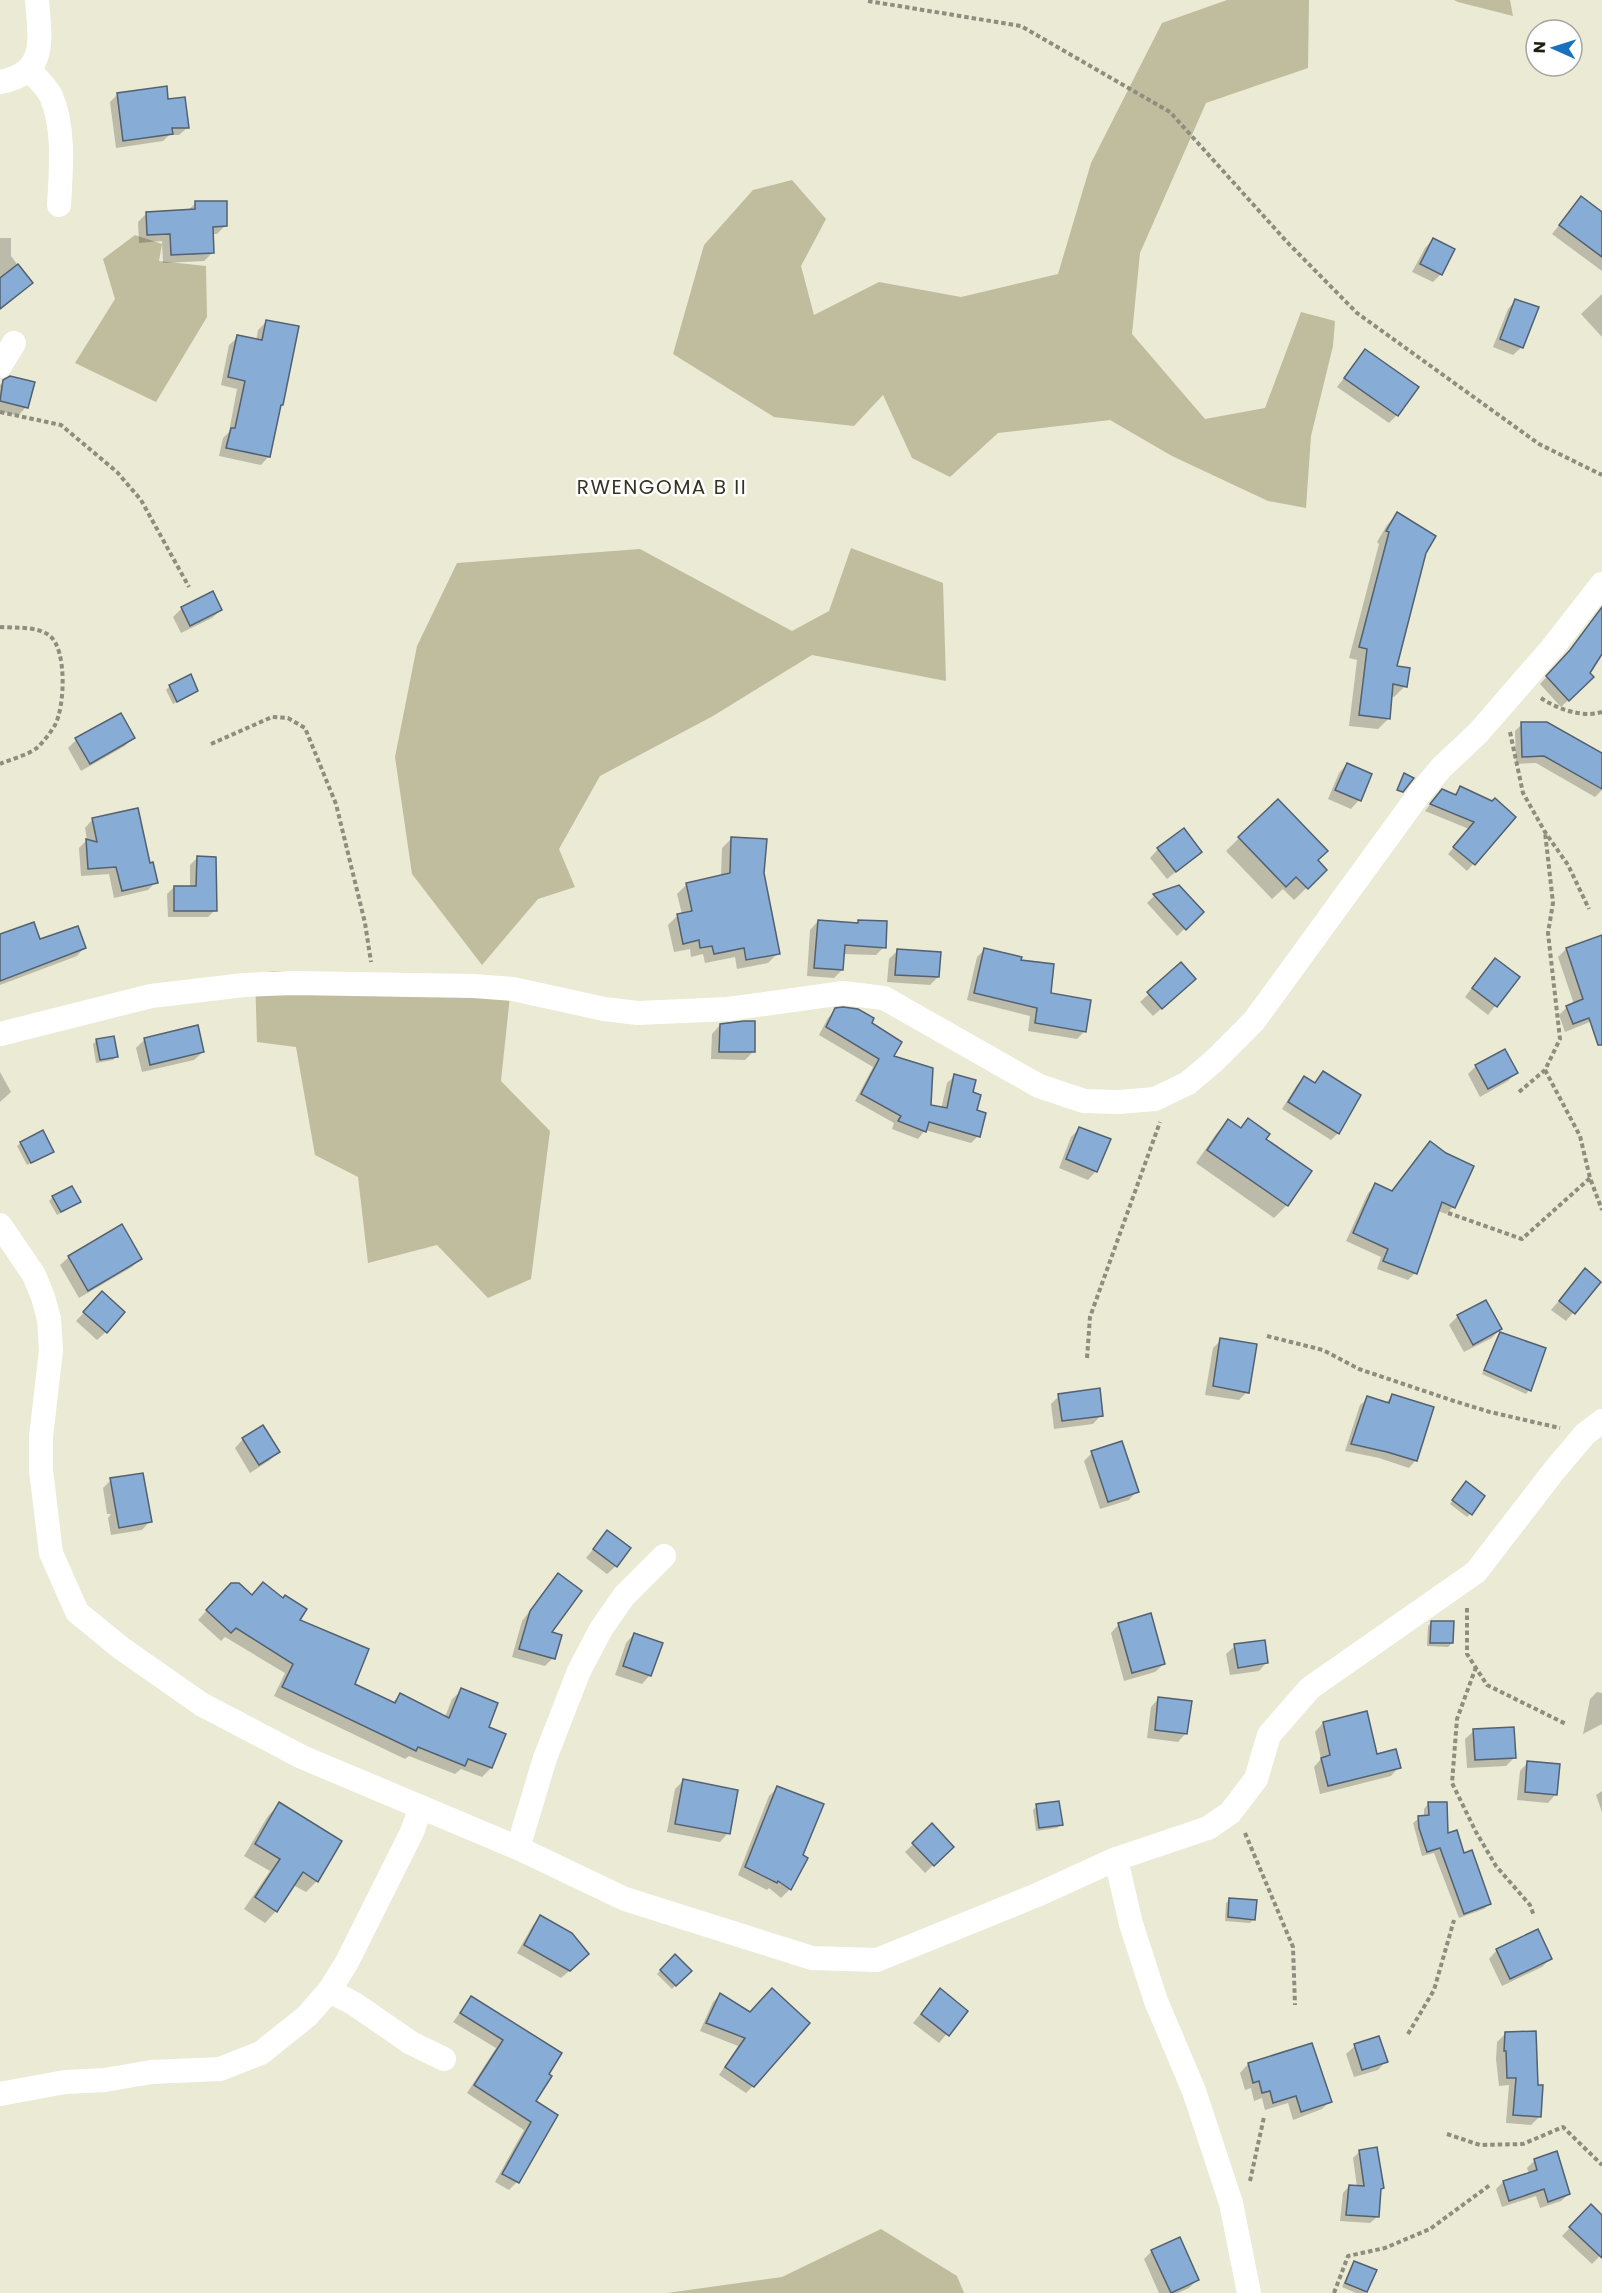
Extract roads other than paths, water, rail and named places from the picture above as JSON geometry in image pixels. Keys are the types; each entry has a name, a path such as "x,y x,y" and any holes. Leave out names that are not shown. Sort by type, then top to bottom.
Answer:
{"street":[{"path":"0,82 15,80 30,70 38,57 40,35 37,0"},
{"path":"30,70 50,95 58,125 61,153 59,205"},
{"path":"0,366 14,343"},
{"path":"0,1034 151,996 244,985 473,986 513,989 604,1009 638,1013 728,1009 843,993 864,994 884,998 1039,1086 1084,1101 1119,1102 1155,1099 1188,1083 1254,1021 1419,794 1441,768 1479,732 1552,648 1602,584"},
{"path":"0,1225 34,1275 44,1297 49,1319 51,1350 41,1437 41,1470 51,1553 77,1612 121,1648 201,1704 302,1757 518,1848 625,1899 812,1958 877,1960 1026,1900 1116,1859 1208,1828 1230,1813 1256,1779 1269,1735 1310,1688 1476,1572 1524,1509 1593,1427"},
{"path":"518,1848 545,1758 579,1671 601,1629 624,1596 664,1556"},
{"path":"0,2094 65,2082 105,2080 151,2072 220,2069 261,2053 307,2016 329,1991 347,1962 412,1832 421,1807"},
{"path":"1116,1859 1131,1924 1149,1979 1194,2091 1231,2203 1249,2293"},
{"path":"329,1991 353,2003 411,2043 444,2059"}],"district":[{"name":"RWENGOMA B II","path":"662,487"}]}
